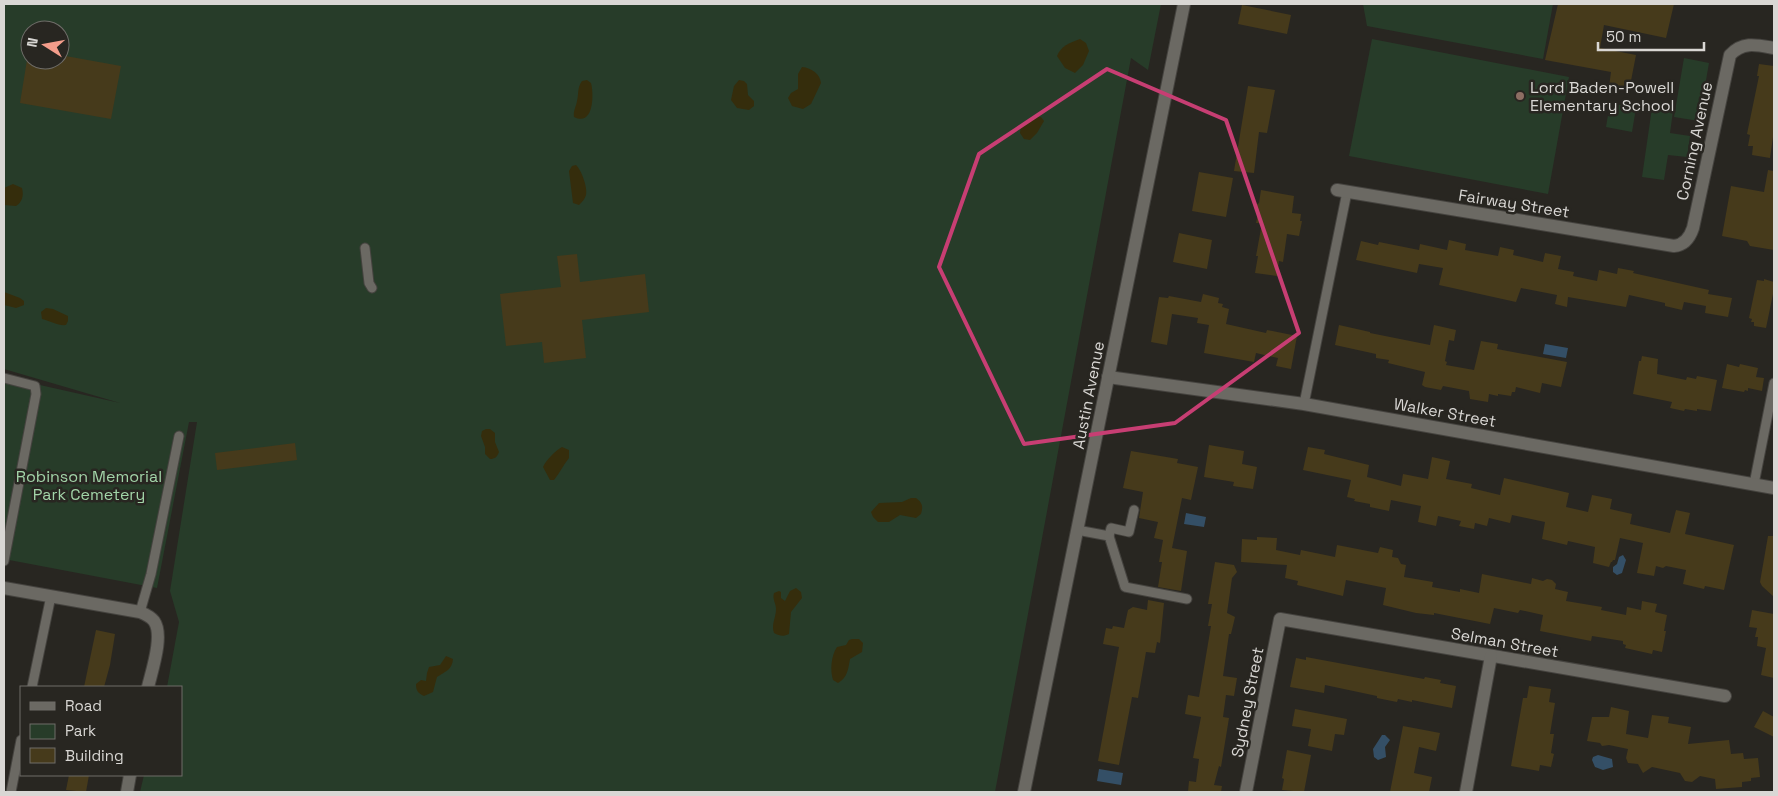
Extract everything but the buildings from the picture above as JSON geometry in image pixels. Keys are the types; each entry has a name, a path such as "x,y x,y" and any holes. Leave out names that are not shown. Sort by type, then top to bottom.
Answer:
{"street":[{"name":"Austin Avenue","path":"1024,792 1184,4"},
{"name":"Corning Avenue","path":"1685,242 1693,228 1730,55 1737,48 1751,44 1774,48"},
{"name":"Fairway Street","path":"1342,191 1674,246 1679,246 1685,242"},
{"name":"Walker Street","path":"1108,377 1304,404 1774,488"},
{"path":"4,588 143,613 154,621 159,636 148,686"},
{"name":"Selman Street","path":"1280,619 1725,696"},
{"name":"Sydney Street","path":"1246,792 1280,619"},
{"path":"1466,792 1491,656"},
{"path":"127,792 130,776"}],"lane":[{"path":"1304,404 1342,191"},
{"path":"365,248 369,283 372,288"},
{"path":"4,378 35,386 36,394 4,561"},
{"path":"1754,484 1774,382"},
{"path":"143,613 179,436"},
{"path":"1134,510 1129,532 1111,528 1109,536 1125,587 1187,599"},
{"path":"1077,530 1109,536"},
{"path":"32,686 51,596"},
{"path":"11,792 20,745"}],"highlighted area":[{"path":"1107,69 1226,120 1299,333 1175,423 1024,444 939,267 979,154"}],"green space":[{"name":"Robinson Memorial Park Cemetery","path":"4,4 1161,4 1148,70 1131,58 995,792 140,792 144,776 182,776 182,686 167,686 179,622 170,591 197,422 189,422 157,588 4,559 4,375 120,403 4,369"},
{"path":"1363,4 1553,4 1543,59 1367,26"},
{"path":"1372,39 1569,77 1548,194 1349,156"},
{"path":"1684,58 1709,63 1699,121 1674,117"},
{"path":"1653,101 1674,104 1670,133 1690,136 1687,157 1668,155 1664,180 1642,177"},
{"path":"1610,103 1636,108 1632,132 1606,127"}],"sand":[{"path":"1080,39 1086,43 1089,51 1083,65 1075,73 1065,68 1057,56 1066,45"},
{"path":"802,67 815,72 821,83 811,104 803,109 792,106 788,98 791,93 798,89 798,74"},
{"path":"587,80 591,83 592,88 591,108 589,114 581,119 574,117 574,113 579,86 582,81"},
{"path":"739,80 747,84 748,95 754,101 754,106 749,110 737,108 731,100 734,86"},
{"path":"1032,117 1041,117 1044,121 1030,140 1024,139 1020,133 1021,126"},
{"path":"576,165 584,179 586,188 585,198 579,205 573,203 569,171 572,166"},
{"path":"13,184 22,188 23,194 20,203 16,206 4,205 4,188"},
{"path":"4,292 20,298 24,301 24,305 16,308 4,305"},
{"path":"46,308 68,316 66,325 42,319 41,312"},
{"path":"490,429 495,433 495,442 499,452 493,459 490,459 485,454 485,447 481,436 482,431"},
{"path":"562,447 569,450 569,458 554,480 550,480 543,467 546,461"},
{"path":"916,498 922,505 921,514 916,518 900,515 889,522 878,522 873,517 871,512 879,503 902,502"},
{"path":"796,588 801,592 802,598 791,612 789,634 778,635 773,630 776,609 774,593 781,592 781,598 785,601 790,591"},
{"path":"852,639 859,639 863,643 862,652 850,659 846,675 838,683 833,680 832,676 833,655 837,647 846,645"},
{"path":"446,656 453,659 450,668 437,677 433,692 424,696 420,694 416,684 421,680 426,681 429,667 440,665"}],"water":[{"path":"1545,344 1568,348 1566,358 1543,354"},
{"path":"1186,513 1206,517 1204,527 1184,524"},
{"path":"1623,555 1626,560 1622,573 1617,575 1613,572 1613,567 1617,564 1619,557"},
{"path":"1382,735 1385,735 1390,740 1385,747 1386,757 1378,760 1374,757 1373,749"},
{"path":"1598,755 1612,759 1613,767 1603,770 1595,767 1592,760 1593,757"},
{"path":"1099,769 1123,773 1121,785 1097,781"}],"place":[{"name":"Lord Baden-Powell Elementary School","path":"1520,96"}]}
